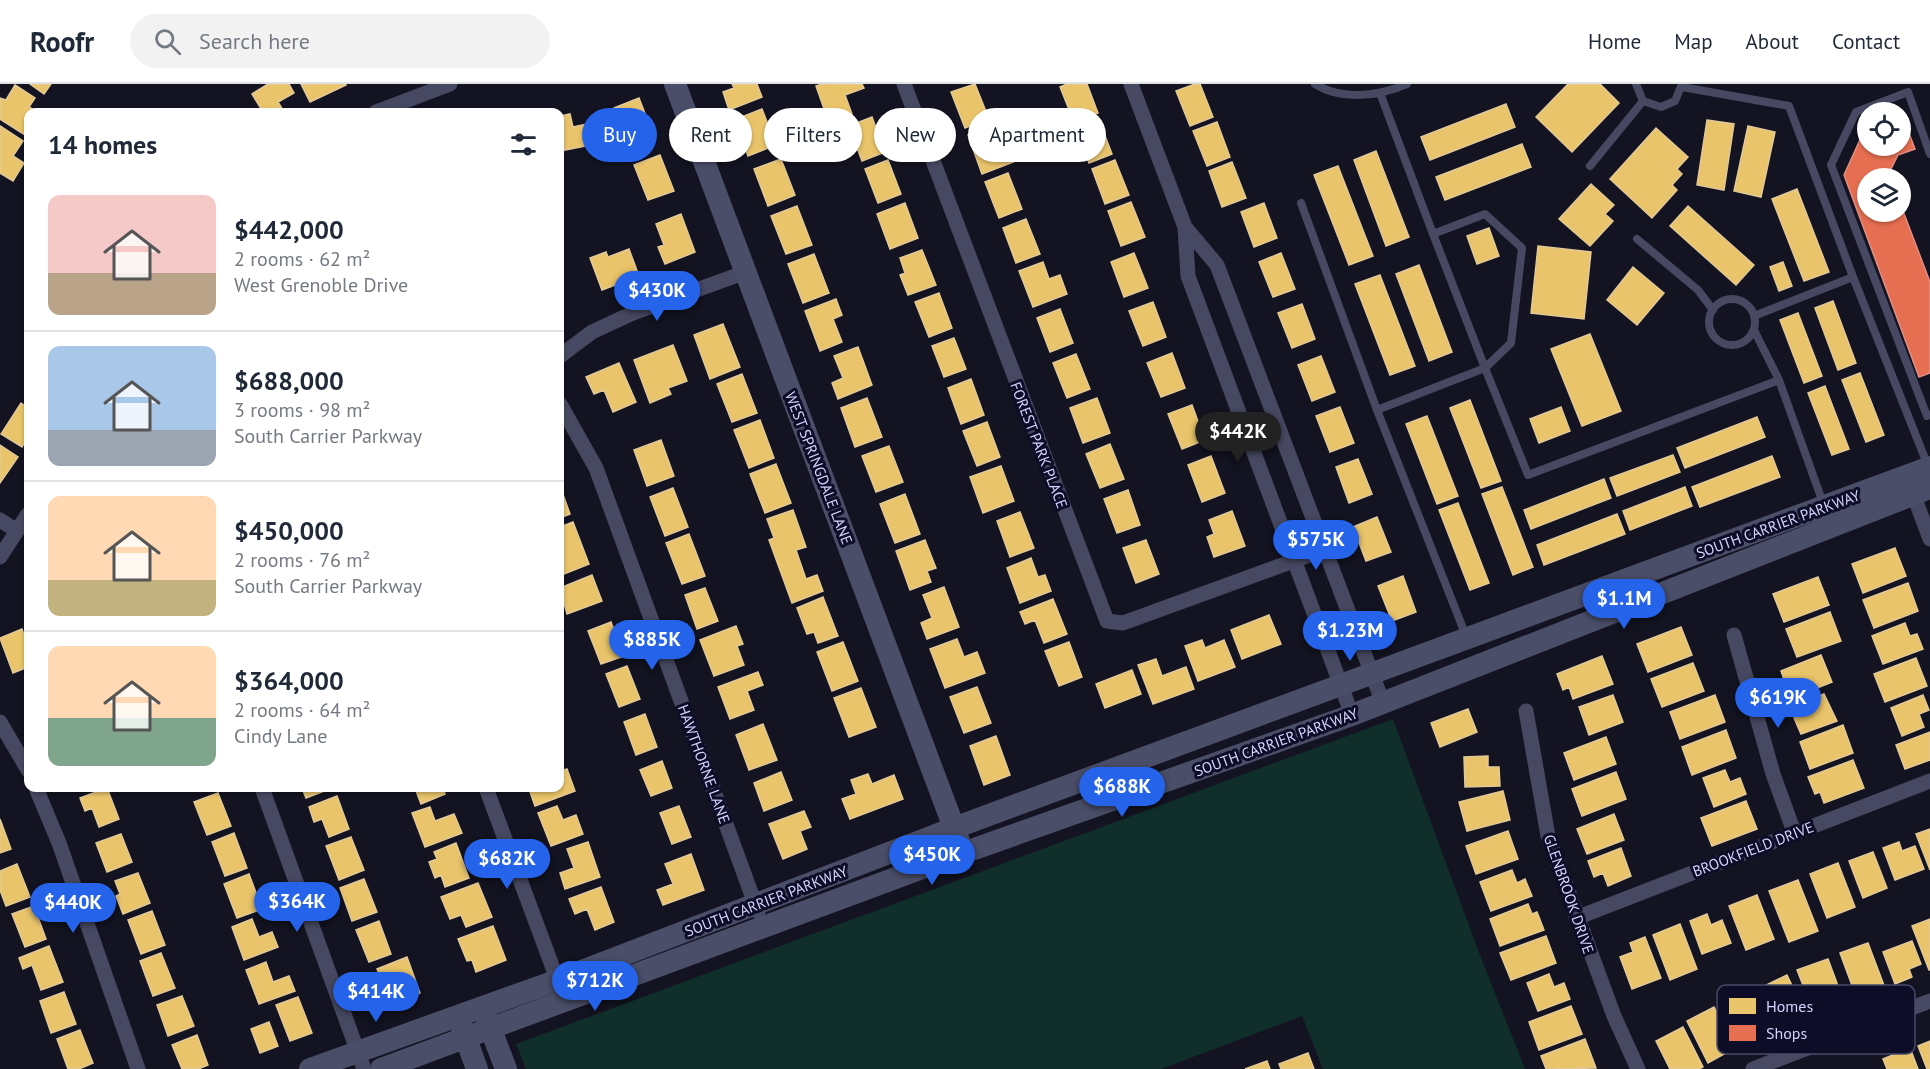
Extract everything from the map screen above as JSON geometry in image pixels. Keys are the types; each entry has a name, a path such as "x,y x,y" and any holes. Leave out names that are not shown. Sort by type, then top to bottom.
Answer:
{"main road":[{"name":"WEST SPRINGDALE LANE","path":"675,84 963,853"},
{"name":"SOUTH CARRIER PARKWAY","path":"381,1069 465,1037 487,1017 558,980 954,828 1825,508 1922,479"},
{"name":"SOUTH CARRIER PARKWAY","path":"310,1069 361,1060 457,1015 487,1017 566,1002 963,853 1352,715 1922,479"},
{"path":"457,1015 477,1069"},
{"path":"487,1017 506,1069"}],"street":[{"path":"390,108 450,84"},
{"name":"FOREST PARK PLACE","path":"904,84 1107,621 1124,623 1293,562"},
{"path":"1131,84 1185,227 1188,276 1352,715"},
{"path":"1185,227 1217,265 1383,703"},
{"path":"564,353 592,332 633,313 746,272"},
{"name":"HAWTHORNE LANE","path":"564,411 596,468 764,927"},
{"path":"1922,479 1930,539"},
{"path":"0,520 17,531"},
{"path":"0,557 24,520"},
{"path":"1293,562 1326,549"},
{"path":"1734,635 1773,774 1794,832"},
{"name":"GLENBROOK DRIVE","path":"1526,711 1548,836 1576,918 1614,1016 1638,1069"},
{"path":"0,722 24,763"},
{"name":"BROOKFIELD DRIVE","path":"1576,918 1930,781"},
{"path":"38,792 59,843 138,1069"},
{"path":"263,792 361,1060"},
{"path":"488,792 566,1002"},
{"path":"1915,1007 1930,1001"},
{"path":"1753,1069 1792,1054"}],"lane":[{"path":"1315,84 1324,90 1350,95 1380,93 1407,84"},
{"path":"1636,84 1637,92 1643,100 1653,106 1669,105 1675,101 1682,86 1789,106 1853,277 1922,479"},
{"path":"1380,93 1528,475 1779,380"},
{"path":"1930,154 1908,93 1857,112 1831,165 1927,416 1930,415"},
{"path":"1590,166 1643,100"},
{"path":"1301,203 1377,410 1467,639"},
{"path":"1377,410 1485,368 1511,343 1522,248 1485,214 1433,234"},
{"path":"1637,239 1698,290 1713,310"},
{"path":"1755,316 1853,277"},
{"path":"1754,330 1744,342 1737,345 1722,343 1716,338 1709,325 1713,310 1724,300 1739,300 1746,303 1755,316 1754,330 1779,380 1825,508"}],"green space":[{"path":"1393,719 1478,950 1525,1069 1323,1069 1302,1016 1161,1069 526,1069 516,1044"}],"building: Homes":[{"path":"30,84 51,84 44,94"},
{"path":"268,84 289,84 294,93 278,102 282,108 261,108 252,94"},
{"path":"301,84 345,84 346,85 310,102"},
{"path":"732,84 757,84 762,97 728,108 723,92 734,88"},
{"path":"862,84 864,88 845,95 850,108 824,108 816,86"},
{"path":"975,84 985,108 968,108 968,127 965,128 951,92"},
{"path":"1067,84 1087,84 1096,108 1068,108 1060,87"},
{"path":"1200,84 1213,117 1190,126 1176,91"},
{"path":"1568,84 1600,84 1619,103 1572,152 1536,117"},
{"path":"15,85 35,98 29,107 31,108 24,108 24,134 0,119 0,98 6,100"},
{"path":"639,98 643,108 614,108"},
{"path":"1506,104 1515,127 1430,160 1421,137"},
{"path":"762,109 764,114 764,150 752,154 752,113"},
{"path":"570,114 573,127 582,125 582,147 564,150 564,115"},
{"path":"872,117 874,122 874,156 862,161 862,121"},
{"path":"1707,120 1734,124 1724,190 1697,185"},
{"path":"1217,122 1230,157 1207,166 1193,131"},
{"path":"0,126 23,141 13,156 24,163 13,181 0,173"},
{"path":"1748,126 1775,132 1761,197 1734,191"},
{"path":"1656,128 1688,157 1677,169 1682,174 1672,185 1677,190 1652,218 1610,179"},
{"path":"1106,138 1112,154 1106,156"},
{"path":"1522,144 1531,167 1445,200 1436,177"},
{"path":"1376,151 1409,237 1386,246 1354,160"},
{"path":"660,155 674,191 648,200 634,165 642,162 657,162 657,156"},
{"path":"1115,160 1129,195 1105,204 1092,169"},
{"path":"773,162 782,162 795,195 768,206 754,169"},
{"path":"889,162 901,194 878,203 865,169"},
{"path":"978,162 1013,162 982,174"},
{"path":"1232,162 1246,198 1222,207 1209,171"},
{"path":"1338,166 1373,256 1349,265 1314,175"},
{"path":"1008,173 1022,209 999,218 985,182"},
{"path":"1591,184 1614,205 1605,214 1613,221 1590,246 1559,219"},
{"path":"1797,189 1829,272 1804,281 1772,199"},
{"path":"1131,202 1145,237 1121,246 1108,211"},
{"path":"905,203 918,238 890,249 877,214"},
{"path":"1264,203 1277,238 1254,247 1241,212"},
{"path":"797,206 812,245 786,254 771,216"},
{"path":"1688,206 1754,265 1736,285 1670,226"},
{"path":"681,214 695,252 665,264 658,247 664,245 656,224"},
{"path":"1026,219 1040,254 1016,263 1003,228"},
{"path":"1489,228 1499,256 1477,264 1467,236"},
{"path":"1538,246 1591,252 1584,319 1531,313"},
{"path":"629,249 639,276 602,290 590,258 606,252 608,257"},
{"path":"922,250 936,285 908,295 900,275 905,273 900,258"},
{"path":"1134,253 1148,288 1124,297 1111,262"},
{"path":"1281,253 1295,289 1273,297 1259,262"},
{"path":"814,254 829,293 803,303 788,264"},
{"path":"1043,262 1049,279 1060,275 1067,294 1033,307 1019,271"},
{"path":"1783,262 1792,286 1779,291 1770,267"},
{"path":"1419,265 1452,352 1429,361 1396,274"},
{"path":"1633,267 1664,293 1637,325 1607,300"},
{"path":"1380,275 1415,366 1390,375 1355,284"},
{"path":"939,293 952,328 929,337 915,302"},
{"path":"836,299 842,315 833,319 842,342 820,351 805,311"},
{"path":"1833,301 1856,363 1838,370 1815,308"},
{"path":"1153,302 1166,337 1143,346 1129,311"},
{"path":"1302,304 1315,339 1292,348 1278,313"},
{"path":"1060,309 1073,343 1050,352 1037,318"},
{"path":"1798,313 1822,376 1804,383 1780,320"},
{"path":"723,324 740,367 710,379 694,335"},
{"path":"1590,334 1621,411 1582,426 1551,349"},
{"path":"954,338 966,369 944,377 932,346"},
{"path":"673,345 687,381 668,388 671,394 650,403 634,360"},
{"path":"858,347 872,385 838,399 832,383 843,378 834,356"},
{"path":"1172,353 1185,388 1161,397 1147,363"},
{"path":"1076,354 1090,389 1067,398 1053,363"},
{"path":"1321,356 1335,392 1312,401 1298,365"},
{"path":"619,363 636,402 613,412 604,390 594,394 586,377"},
{"path":"1860,373 1884,435 1866,442 1842,380"},
{"path":"742,374 757,413 732,422 717,384"},
{"path":"971,379 984,415 961,424 948,388"},
{"path":"1825,386 1849,449 1832,455 1808,393"},
{"path":"867,398 882,437 855,447 841,408"},
{"path":"1097,398 1110,433 1083,443 1070,408"},
{"path":"1470,400 1501,481 1481,488 1450,408"},
{"path":"21,403 24,405 24,444 22,447 1,434"},
{"path":"1192,405 1205,440 1182,449 1168,414"},
{"path":"1340,407 1354,443 1330,452 1316,416"},
{"path":"1561,407 1570,431 1539,443 1530,419"},
{"path":"1427,416 1458,496 1437,504 1406,424"},
{"path":"1757,417 1765,437 1685,468 1677,448"},
{"path":"760,420 774,458 749,468 734,430"},
{"path":"987,422 1000,457 977,466 963,431"},
{"path":"661,440 674,476 647,486 634,450"},
{"path":"1110,444 1124,479 1100,488 1086,454"},
{"path":"0,445 18,457 0,483"},
{"path":"889,446 903,482 876,492 862,456"},
{"path":"1673,455 1680,472 1617,496 1610,478"},
{"path":"1211,456 1225,493 1202,502 1188,465"},
{"path":"1772,456 1780,477 1700,507 1692,487"},
{"path":"1358,459 1372,494 1349,503 1336,467"},
{"path":"776,464 791,503 765,513 750,474"},
{"path":"1001,466 1014,501 983,513 970,477"},
{"path":"1604,479 1611,498 1531,529 1524,510"},
{"path":"1502,487 1533,567 1513,575 1482,494"},
{"path":"1685,487 1692,506 1630,530 1623,511"},
{"path":"673,488 688,527 665,536 650,497"},
{"path":"1128,490 1140,525 1117,533 1104,499"},
{"path":"905,494 920,534 895,543 880,504"},
{"path":"564,497 570,514 564,516"},
{"path":"1458,503 1489,583 1470,590 1439,510"},
{"path":"793,510 806,547 796,550 806,579 817,575 823,591 792,603 769,540 774,538 767,519"},
{"path":"1232,511 1245,546 1214,557 1207,537 1214,534 1209,520"},
{"path":"1020,512 1034,548 1010,557 997,521"},
{"path":"1617,514 1625,534 1544,565 1537,545"},
{"path":"1377,517 1391,552 1366,561 1353,527"},
{"path":"573,522 589,564 564,574 564,525"},
{"path":"689,534 705,576 682,584 666,543"},
{"path":"925,540 936,568 927,571 931,582 910,590 896,551"},
{"path":"1146,540 1159,574 1136,583 1123,548"},
{"path":"1895,548 1906,576 1863,593 1852,564"},
{"path":"1031,558 1038,577 1045,575 1051,591 1020,603 1007,568"},
{"path":"592,575 602,601 567,614 564,586"},
{"path":"1403,576 1416,612 1392,621 1378,586"},
{"path":"1818,577 1829,605 1784,622 1773,594"},
{"path":"1908,583 1918,611 1874,628 1863,600"},
{"path":"944,587 959,627 927,639 921,623 932,618 923,595"},
{"path":"705,588 718,621 697,629 685,595"},
{"path":"823,597 838,636 818,643 814,632 807,634 797,608"},
{"path":"1053,599 1067,634 1044,643 1035,620 1025,624 1020,612"},
{"path":"1830,612 1841,641 1797,657 1786,629"},
{"path":"1269,615 1281,644 1242,659 1231,630"},
{"path":"611,622 624,656 601,664 588,631"},
{"path":"1905,623 1910,636 1917,634 1923,649 1883,664 1872,636"},
{"path":"736,626 743,644 737,646 744,665 714,676 700,640"},
{"path":"1681,627 1692,655 1648,672 1637,644"},
{"path":"22,629 24,669 13,673 0,638"},
{"path":"957,639 964,657 977,652 985,673 945,688 930,649"},
{"path":"1202,640 1205,648 1224,640 1235,667 1198,681 1185,646"},
{"path":"843,642 858,681 832,691 817,652"},
{"path":"1069,642 1082,677 1059,686 1045,651"},
{"path":"1821,655 1832,682 1787,700 1781,684 1785,682 1781,671"},
{"path":"1602,656 1613,684 1573,699 1569,687 1563,690 1557,674"},
{"path":"1916,658 1927,686 1885,702 1874,674"},
{"path":"1156,659 1162,676 1186,667 1194,689 1153,704 1138,665"},
{"path":"1693,663 1704,691 1662,707 1651,679"},
{"path":"627,666 640,699 619,707 606,674"},
{"path":"1132,670 1141,694 1105,708 1096,684"},
{"path":"758,672 763,685 747,691 754,710 730,719 718,687"},
{"path":"977,687 991,723 964,733 950,697"},
{"path":"861,688 876,727 849,737 834,698"},
{"path":"1824,694 1837,721 1801,734 1794,718 1802,715 1798,704"},
{"path":"1613,695 1623,722 1589,735 1579,707"},
{"path":"1715,695 1725,722 1680,739 1670,712"},
{"path":"1923,695 1929,710 1919,714 1924,727 1902,736 1891,708"},
{"path":"1468,709 1477,732 1440,747 1431,723"},
{"path":"645,714 657,747 636,755 624,722"},
{"path":"763,724 777,760 749,770 736,735"},
{"path":"1843,725 1853,753 1810,769 1800,742"},
{"path":"1726,730 1736,758 1692,775 1682,747"},
{"path":"1930,732 1930,760 1905,769 1896,745"},
{"path":"996,736 1010,775 984,785 970,746"},
{"path":"1606,737 1616,764 1574,780 1564,753"},
{"path":"1488,756 1488,767 1499,767 1500,786 1465,787 1464,757"},
{"path":"1853,760 1864,788 1824,803 1820,792 1815,794 1808,777"},
{"path":"662,761 672,788 651,796 640,770"},
{"path":"567,769 575,791 535,806 530,792 564,792 564,770"},
{"path":"1725,770 1730,782 1740,778 1746,794 1714,807 1703,778"},
{"path":"781,772 792,800 764,811 754,783"},
{"path":"1616,772 1626,799 1582,816 1572,789"},
{"path":"868,774 872,784 894,775 903,799 850,819 842,799 856,794 851,780"},
{"path":"1503,791 1510,820 1467,831 1459,802"},
{"path":"96,792 109,792 119,819 99,827 92,808 85,811 80,798"},
{"path":"304,792 322,792 306,798"},
{"path":"416,792 444,792 445,794 421,804"},
{"path":"218,793 231,826 207,835 194,802"},
{"path":"337,796 349,829 329,837 322,819 314,822 309,807"},
{"path":"1746,801 1757,829 1712,846 1701,818"},
{"path":"557,806 563,820 576,815 583,834 551,846 538,813"},
{"path":"679,806 691,837 672,844 660,813"},
{"path":"430,807 435,821 454,814 462,833 425,847 412,813"},
{"path":"804,811 811,827 800,831 807,849 783,859 769,824"},
{"path":"1614,814 1624,840 1587,854 1577,829"},
{"path":"0,819 11,849 0,853"},
{"path":"1930,829 1930,870 1916,834"},
{"path":"1508,831 1518,859 1476,874 1466,846"},
{"path":"234,833 247,868 225,876 212,842"},
{"path":"121,834 132,862 107,872 96,843"},
{"path":"351,837 364,870 339,880 326,846"},
{"path":"588,842 600,877 565,889 560,873 574,868 567,849"},
{"path":"1899,842 1902,851 1915,846 1924,869 1895,880 1883,848"},
{"path":"456,843 469,878 445,887 441,875 435,878 429,862 437,859 434,852"},
{"path":"1621,848 1631,876 1608,886 1603,873 1594,877 1588,861"},
{"path":"1873,852 1887,888 1863,898 1849,861"},
{"path":"691,854 704,890 663,905 657,890 673,884 665,864"},
{"path":"1838,863 1855,907 1827,918 1810,874"},
{"path":"17,864 30,897 6,906 0,890 0,871"},
{"path":"1512,870 1517,883 1525,879 1532,896 1491,911 1480,882"},
{"path":"138,873 150,903 123,914 116,896 120,894 115,881"},
{"path":"249,874 262,909 237,918 224,884"},
{"path":"364,879 377,912 352,921 340,888"},
{"path":"1798,880 1818,931 1789,942 1769,891"},
{"path":"478,883 492,917 466,927 461,915 450,919 441,897"},
{"path":"601,887 614,922 595,930 587,909 575,914 569,899"},
{"path":"1757,895 1774,939 1746,950 1729,906"},
{"path":"1528,904 1532,914 1537,912 1544,930 1500,946 1490,919"},
{"path":"34,906 46,939 25,947 12,914"},
{"path":"152,911 165,945 141,954 128,920"},
{"path":"1707,914 1711,925 1722,920 1731,943 1702,954 1690,921"},
{"path":"252,919 259,937 272,932 278,947 244,960 232,927"},
{"path":"1930,919 1930,970 1929,970 1912,926"},
{"path":"379,921 391,954 369,962 356,930"},
{"path":"1680,924 1697,969 1670,980 1653,935"},
{"path":"493,926 506,960 476,972 472,960 467,961 458,939"},
{"path":"1546,936 1556,963 1511,980 1500,953"},
{"path":"1645,937 1661,978 1632,989 1620,957 1633,952 1630,943"},
{"path":"1912,941 1921,964 1909,969 1912,977 1895,984 1883,952"},
{"path":"1868,943 1884,985 1852,985 1840,953"},
{"path":"49,946 63,982 41,990 32,965 23,969 19,958"},
{"path":"161,953 175,988 153,996 140,961"},
{"path":"407,957 420,993 384,1007 378,990 385,987 377,969"},
{"path":"1828,959 1838,985 1803,985 1797,970"},
{"path":"266,962 273,982 289,976 295,991 259,1004 246,970"},
{"path":"1549,974 1554,987 1564,983 1570,999 1538,1011 1527,983"},
{"path":"1787,975 1792,985 1766,985"},
{"path":"64,992 76,1024 51,1033 40,1001"},
{"path":"182,996 194,1026 168,1036 157,1005"},
{"path":"298,997 312,1033 290,1041 276,1005"},
{"path":"1571,1006 1582,1034 1539,1050 1529,1022"},
{"path":"1714,1007 1717,1013 1717,1054 1724,1054 1708,1063 1687,1021"},
{"path":"269,1022 278,1046 260,1053 251,1029"},
{"path":"1683,1027 1703,1067 1699,1069 1670,1069 1656,1041"},
{"path":"80,1030 93,1063 79,1069 68,1069 57,1039"},
{"path":"197,1035 208,1065 198,1069 182,1069 172,1045"},
{"path":"1585,1039 1596,1068 1546,1069 1541,1056"},
{"path":"1930,1041 1930,1069 1927,1069 1918,1046"},
{"path":"1308,1053 1314,1069 1281,1069 1279,1064"},
{"path":"1895,1054 1912,1054 1918,1069 1887,1069 1883,1059"},
{"path":"1267,1061 1270,1069 1245,1069"}],"building: Shops":[{"path":"1911,138 1915,149 1911,150"},
{"path":"1857,146 1857,156 1898,156 1892,168 1857,168 1857,210 1844,175"},
{"path":"1861,222 1907,222 1930,282 1930,373 1919,377"}]}
